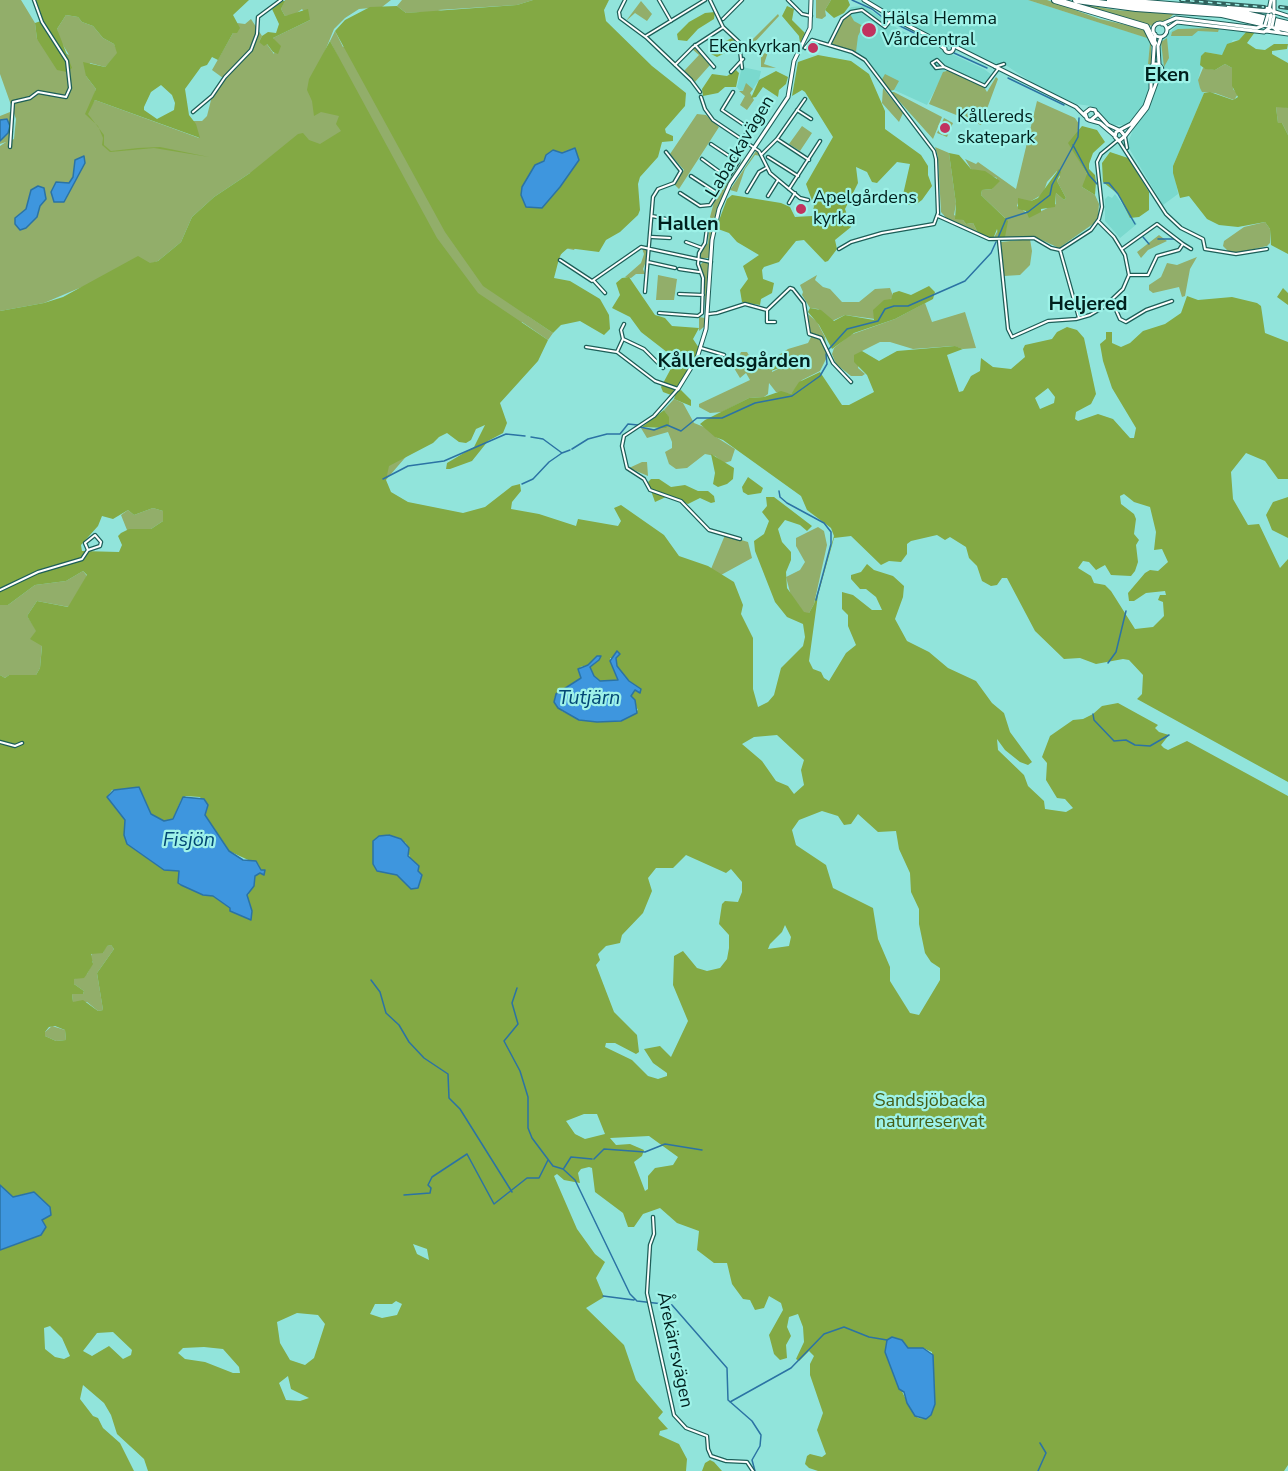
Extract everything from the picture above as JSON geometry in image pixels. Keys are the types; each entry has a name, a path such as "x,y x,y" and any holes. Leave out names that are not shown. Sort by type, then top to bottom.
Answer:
{"highway":[{"path":"1055,0 1146,27 1154,43"},
{"path":"1076,0 1136,8 1222,14 1288,26"},
{"path":"1110,0 1271,14"},
{"path":"1181,6 1239,12 1288,26"},
{"path":"1113,19 1146,24 1154,32"}],"street":[{"path":"10,147 13,102 30,98 38,92 66,97 70,88 67,61 42,22 34,0"},
{"path":"193,112 212,96 225,77 251,50 257,34 258,18 281,0"},
{"path":"625,0 619,17 675,65 699,93"},
{"path":"659,0 671,21"},
{"path":"645,37 705,0"},
{"path":"710,0 722,20 723,27 738,40 743,59 742,68"},
{"path":"722,20 742,0"},
{"path":"788,0 802,14 812,16"},
{"name":"Labackavägen","path":"678,389 701,348 709,314 713,232 721,204 788,97 794,61 809,33 812,16 811,0"},
{"path":"864,0 889,15 893,13 895,19 930,37 954,46 1076,107 1096,112 1104,121 1120,130 1125,137 1128,151"},
{"path":"1266,32 1273,1"},
{"path":"829,45 842,19 851,12 862,10 885,27 895,19"},
{"path":"1271,14 1288,16"},
{"path":"889,15 890,21"},
{"path":"1060,250 1091,230 1098,221 1102,210 1097,162 1120,130 1135,121 1145,106 1151,89 1150,69 1153,65 1156,25 1176,18 1257,28 1268,25 1279,32"},
{"path":"1116,138 1125,137 1147,108 1162,71 1158,46 1161,37 1177,22 1288,34"},
{"path":"1162,24 1167,29"},
{"path":"1260,31 1268,25"},
{"path":"675,65 695,45 723,27"},
{"path":"1154,32 1161,37"},
{"path":"930,37 951,52 969,55"},
{"path":"805,48 812,40 852,52 870,65 881,84 934,151 938,216 931,226 906,227 851,242 839,249"},
{"path":"945,48 947,43"},
{"path":"695,45 714,67"},
{"path":"951,52 954,46"},
{"path":"731,72 743,59"},
{"path":"944,67 985,86 995,68 1004,64"},
{"path":"1153,65 1160,66"},
{"path":"1151,74 1159,75"},
{"path":"733,92 722,110 750,129"},
{"path":"701,97 705,109 713,120 754,148 761,154 766,168 778,180 808,200"},
{"path":"761,154 777,139 805,99"},
{"path":"680,193 704,207 710,205 738,162 742,140 767,103"},
{"path":"1076,107 1085,116 1103,125 1128,151 1166,214 1181,228 1203,239 1205,249 1236,254 1267,249"},
{"path":"1085,116 1089,109"},
{"path":"797,110 811,119"},
{"path":"1091,120 1095,118 1096,112"},
{"path":"777,139 809,160"},
{"path":"789,189 820,141"},
{"path":"711,144 738,162"},
{"path":"645,292 655,193 674,183 681,171 666,152"},
{"path":"768,157 798,176"},
{"path":"702,159 728,178"},
{"path":"747,192 759,172 766,168"},
{"path":"691,176 717,193"},
{"path":"768,196 778,180"},
{"path":"789,202 795,193"},
{"path":"652,216 671,220"},
{"path":"938,216 989,239 999,241 1034,238 1060,250 1079,318"},
{"path":"659,313 698,316 702,313 703,278 698,260 708,221"},
{"path":"999,241 1008,334 1011,337 1018,336 1053,320 1079,318 1097,312 1123,289 1129,275 1122,249 1098,221"},
{"path":"1122,249 1155,224 1191,249"},
{"path":"651,237 670,238"},
{"path":"686,242 702,248"},
{"path":"1129,275 1148,275 1157,256 1179,250 1183,244"},
{"path":"594,281 636,249 651,249 711,262"},
{"path":"560,260 577,268 605,293"},
{"path":"648,262 700,271"},
{"path":"775,322 767,322 767,310 790,288 804,303 809,334 821,338 832,361 851,382"},
{"path":"680,294 703,295"},
{"path":"1112,300 1120,319 1126,322 1146,310 1172,301"},
{"path":"709,314 717,314 745,304 767,310"},
{"path":"617,352 623,339 621,330 624,324"},
{"path":"623,339 644,349 663,368"},
{"path":"586,347 617,352 655,381 678,389 654,416 624,436 622,446 627,468 644,479 650,490 681,501 709,530 740,539"},
{"path":"701,348 724,355"},
{"path":"0,590 38,572 77,561 88,550 100,546 101,542 95,535 85,543 88,550"},
{"path":"0,742 15,746 22,743"},
{"name":"Årekärrsvägen","path":"653,1217 654,1234 650,1245 647,1289 652,1326 659,1344 660,1359 671,1392 675,1418 686,1428 706,1434 711,1456 726,1461 748,1462 753,1471"}],"shaded area":[{"path":"0,0 21,0 35,23 37,39 69,55 58,37 57,29 66,15 78,17 82,22 93,26 103,38 114,44 118,53 105,67 90,63 86,76 96,89 90,108 95,100 199,138 192,121 202,121 207,116 212,96 223,78 212,70 233,33 239,28 237,23 245,24 251,19 262,36 259,42 266,43 274,54 276,43 273,38 310,20 302,9 294,15 285,16 281,9 285,0 391,0 382,7 359,9 345,18 334,29 321,61 338,57 330,41 335,31 343,47 402,15 426,12 406,13 397,6 402,0 533,0 517,5 438,10 664,86 574,250 564,248 549,281 528,316 553,333 548,340 522,322 354,517 250,173 214,197 192,217 181,242 158,261 44,303 0,311 0,146 6,142 0,144 0,116 10,112 12,115 10,141 14,139 16,119 0,74"},
{"path":"816,0 831,0 825,10 826,16 822,19 816,18"},
{"path":"869,0 1028,0 1148,38 1150,43 1148,64 1152,61 1151,38 1160,41 1179,24 1247,31 1239,40 1233,40 1222,55 1205,52 1198,80 1204,93 1173,166 1178,194 1163,205 1127,145 1133,130 1128,125 1113,125 1091,106 1076,104 1036,85 1007,66 994,65 956,46 948,39 926,32 901,19 893,11 887,11"},
{"path":"1028,0 1047,0 1100,19 1144,29 1151,40 1151,64 1148,64 1150,43 1147,38"},
{"path":"641,1 652,14 647,21 635,13 626,21"},
{"path":"1068,2 1116,10 1174,14 1166,21 1153,26 1120,19"},
{"path":"864,6 900,30 984,69 992,75 989,83 985,85 947,67 927,105 894,90 888,92 872,66 863,58 854,52 829,44 851,7"},
{"path":"778,14 779,16 753,44 763,54 768,52 764,64 776,68 761,67 761,55 746,46"},
{"path":"850,14 854,21 863,26 858,36 856,52 832,44 843,19"},
{"path":"1178,29 1219,29 1218,32 1198,31 1192,36 1171,36 1172,32"},
{"path":"1167,38 1169,58 1164,67 1161,42"},
{"path":"695,47 710,65 695,82 684,71 699,55 692,49"},
{"path":"1225,64 1232,68 1233,89 1238,94 1234,100 1215,93 1202,92 1198,80 1203,68 1215,70"},
{"path":"742,67 761,71 759,80 750,93 739,90 737,87"},
{"path":"950,70 984,87 987,92 996,77 998,79 981,125 929,104 943,72"},
{"path":"885,74 899,81 894,90 889,91 881,81"},
{"path":"746,83 753,89 750,93 754,100 747,110 740,105 745,96 739,91 743,91"},
{"path":"883,88 903,113 899,122 882,103"},
{"path":"891,92 942,117 933,139"},
{"path":"1037,101 1075,118 1079,124 1077,135 1069,143 1087,174 1088,179 1082,187 1095,195 1099,204 1098,217 1093,224 1059,248 1033,236 993,239 1005,218 981,195 982,190 992,189 997,178 971,169 965,159 976,164 978,162 1016,189","holes":["1057,171 1060,177 1057,181 1066,198 1064,200 1056,193 1056,204 1031,216 1017,206 1018,203 1031,201 1043,194 1047,182"]},
{"path":"1276,107 1288,108 1288,135 1282,123 1278,123"},
{"path":"697,114 706,115 719,127 679,189 674,184 684,170 670,154"},
{"name":"Kållereds skatepark","path":"944,118 953,123 947,137 937,133"},
{"path":"802,126 812,133 800,151 789,144"},
{"path":"935,147 949,153 956,204 954,215 966,224 973,223 978,233 947,219 941,212 938,157"},
{"path":"756,151 761,156 755,155 745,169 737,192 730,190"},
{"path":"745,157 717,211 710,258 701,258 701,251 708,243 714,202"},
{"path":"1115,194 1137,224 1120,238 1105,221 1105,199 1108,196 1112,198"},
{"path":"1265,222 1270,229 1270,243 1267,246 1237,253 1229,252 1223,246 1224,241 1244,227"},
{"path":"1159,235 1167,241 1148,250 1141,258 1137,252"},
{"path":"1030,239 1032,251 1030,265 1020,275 1004,276 1001,242"},
{"path":"642,248 650,251 643,269 645,274 636,274 631,278 625,277 641,263 644,254"},
{"path":"1197,257 1190,269 1185,296 1182,297 1179,287 1153,293 1149,290 1149,285 1161,277 1167,263 1177,265"},
{"path":"704,261 709,263 706,325 699,331 699,317 705,318 705,278 700,265"},
{"path":"658,275 677,279 674,300 656,300"},
{"path":"817,275 815,280 823,287 830,289 842,302 859,302 875,289 890,288 893,296 875,319 845,315 832,321 818,309 810,308 802,295 800,285"},
{"path":"925,303 932,322 965,312 976,348 963,349 954,346 913,349 890,342 880,342 862,351 858,368 865,374 862,376 851,376 836,364 832,354 834,348 850,335 895,319"},
{"path":"808,314 817,322 825,337 827,357 820,371 802,380 791,394 776,392 769,383 768,394 764,397 749,398 722,412 710,413 699,407 699,404 750,380 746,373 740,378 734,368 741,352 747,352 754,364 771,359 772,372 792,362 782,357 774,358 788,349 808,343 811,337"},
{"path":"674,399 683,403 694,423 709,429 716,437 735,449 731,461 724,463 715,456 705,454 687,468 676,469 669,464 665,452 672,448 672,442 668,432 647,438 641,428 657,429 669,418 664,410"},
{"path":"647,462 648,476 629,468"},
{"path":"153,508 163,511 163,521 151,529 127,530 121,515 128,510 134,515"},
{"path":"818,527 824,531 827,545 814,604 809,613 804,613 791,596 786,577 800,570 805,562 796,546 796,538"},
{"path":"725,535 748,542 752,558 721,575 711,569"},
{"path":"83,571 87,576 69,607 37,601 27,616 37,631 34,635 42,645 40,668 36,675 9,675 5,678 0,675 0,605 8,605 35,585 66,581"},
{"path":"165,920 170,922 172,927 170,932 165,934 160,932 158,927 160,922"},
{"path":"111,945 114,949 97,973 103,1010 98,1011 87,1002 73,1002 72,994 83,994 84,991 74,984 74,979 87,974 93,962 90,959 92,953 103,953 106,946"},
{"path":"52,1026 65,1030 66,1040 56,1041 45,1036 45,1032"}],"green space":[{"path":"35,0 249,0 233,15 240,28 237,33 233,33 218,60 212,57 207,65 201,67 185,89 189,115 196,124 200,138 95,100 88,114 96,124 85,114 96,89 86,76 83,62 105,67 117,53 114,44 103,38 93,26 82,22 78,17 66,15 57,29 72,68 67,72 57,70 37,39 35,23 41,21","holes":["161,85 172,95 175,103 174,110 157,119 144,110 151,92"]},
{"path":"533,0 609,0 604,10 606,21 652,66 686,93 685,106 665,129 666,133 673,136 673,141 662,142 658,157 640,177 638,215 620,232 606,240 599,252 568,248 560,255 554,278 570,281 600,299 609,315 610,329 604,335 580,321 561,325 553,333 483,286 445,232 335,31 345,20 370,7 397,6 406,13 517,5","holes":["573,148 576,164 542,208 526,207 521,195 529,176 545,158"]},
{"path":"831,0 848,0 850,5 844,13 834,18 825,10"},
{"path":"285,1 281,9 285,16 308,9 310,20 273,38 281,46 278,54 273,52 267,44 264,46 259,42 268,32 276,33 279,24 272,9"},
{"path":"787,6 794,9 792,20 805,33 800,43 799,36 782,16"},
{"path":"715,12 714,19 698,29 687,41 678,40 677,34 689,22 705,13"},
{"path":"1247,31 1255,32 1247,43 1256,49 1265,50 1274,44 1288,44 1287,49 1272,51 1272,54 1288,63 1288,108 1276,107 1278,123 1282,123 1288,135 1288,254 1271,245 1270,229 1265,222 1238,227 1219,225 1207,219 1189,196 1180,198 1173,173 1173,166 1204,93 1210,92 1233,100 1238,97 1232,86 1232,68 1225,64 1215,70 1205,69 1200,65 1201,56 1205,52 1222,55 1227,44 1239,40"},
{"path":"732,38 738,42 737,47 717,57 709,53 711,48"},
{"name":"Sandsjöbacka naturreservat","path":"330,41 437,238 478,293 548,340 538,361 500,403 507,423 503,433 488,441 472,461 450,469 446,469 447,463 474,447 485,425 476,429 471,440 466,443 459,442 447,433 439,437 433,443 389,466 386,480 391,492 408,502 463,513 485,507 512,486 520,484 521,491 512,502 511,509 539,514 576,526 578,519 618,526 621,521 614,508 621,505 664,535 679,556 708,566 734,582 743,605 741,614 753,638 753,689 758,707 768,702 774,695 781,668 803,646 805,637 803,624 787,617 775,602 755,551 754,541 764,534 769,521 762,512 767,506 766,497 774,497 812,526 807,531 800,525 785,520 778,529 782,542 791,552 791,560 786,572 787,588 804,612 809,613 814,604 834,536 831,528 807,510 801,496 723,440 715,437 700,424 705,420 749,398 764,397 781,391 791,394 799,382 820,372 842,405 849,405 874,392 867,375 854,362 854,355 862,351 879,361 897,351 955,346 963,349 947,355 959,392 963,391 971,376 980,371 981,358 993,367 1011,369 1025,357 1023,349 1025,345 1052,339 1057,332 1067,327 1077,330 1084,338 1096,394 1091,404 1076,412 1075,419 1078,421 1098,414 1113,419 1130,438 1134,438 1136,428 1112,388 1103,361 1100,344 1106,339 1106,332 1112,332 1112,343 1121,347 1130,343 1143,331 1165,324 1181,313 1187,296 1198,300 1232,297 1261,306 1265,333 1288,342 1288,479 1278,479 1265,461 1246,453 1231,472 1233,499 1248,525 1259,524 1280,568 1288,559 1288,782 1137,699 1142,694 1143,675 1129,660 1096,664 1080,658 1064,659 1035,631 1007,578 1002,578 997,585 991,586 982,581 977,566 969,558 966,547 950,537 945,540 937,535 911,541 907,544 907,554 901,562 889,561 881,565 851,536 834,538 818,595 809,661 813,669 821,672 829,681 846,653 856,645 848,626 848,615 842,609 842,592 853,595 872,610 882,610 876,597 866,589 860,589 851,579 851,575 861,572 867,564 874,570 893,576 904,586 903,597 895,619 907,641 929,652 948,668 976,681 992,703 1004,713 1010,732 1032,762 1028,765 1020,762 1005,750 997,739 998,750 1024,775 1028,786 1044,801 1045,809 1066,812 1073,808 1065,799 1057,798 1046,780 1047,763 1042,757 1050,736 1073,720 1083,719 1102,706 1118,703 1158,725 1155,728 1159,732 1169,735 1161,745 1164,748 1168,750 1187,741 1288,796 1288,1465 1284,1471 818,1471 809,1468 805,1464 807,1456 810,1454 822,1457 826,1454 817,1430 823,1413 810,1375 810,1364 814,1356 809,1351 799,1361 796,1359 804,1342 803,1327 798,1314 789,1317 787,1327 791,1336 786,1345 787,1358 780,1360 774,1354 769,1335 783,1310 781,1303 769,1296 764,1308 755,1310 750,1300 743,1299 732,1284 727,1263 714,1263 697,1250 699,1231 677,1223 660,1208 643,1214 634,1227 628,1227 623,1213 595,1192 592,1168 589,1167 581,1169 578,1173 580,1183 564,1180 557,1174 554,1176 577,1229 595,1254 605,1262 596,1278 604,1297 586,1308 624,1345 636,1380 663,1412 658,1418 668,1429 660,1431 659,1435 679,1444 687,1459 686,1471 148,1471 144,1459 117,1434 111,1415 104,1403 83,1385 80,1399 93,1416 98,1418 103,1428 120,1443 134,1471 0,1471 0,1250 41,1235 46,1227 42,1220 51,1215 50,1207 34,1192 12,1197 0,1185 0,675 5,678 9,675 36,675 40,668 42,646 30,639 36,631 27,616 37,601 68,607 87,575 83,571 66,581 35,585 8,605 0,605 0,311 63,297 138,256 150,263 158,261 181,242 192,217 214,197 250,173 298,134 303,133 309,140 320,144 341,131 336,124 339,116 321,112 314,116 312,101 307,90 309,79","holes":["1048,388 1055,397 1054,403 1040,409 1035,398","1124,494 1134,502 1150,507 1156,532 1154,550 1162,549 1168,562 1158,571 1150,570 1145,573 1128,593 1129,601 1134,601 1146,593 1165,591 1166,595 1160,595 1158,600 1163,602 1164,616 1153,627 1135,629 1111,591 1105,585 1094,583 1091,576 1078,568 1083,561 1089,562 1096,570 1105,565 1111,575 1131,576 1138,562 1136,545 1139,540 1134,534 1136,519 1134,514 1121,504 1120,496","153,508 163,511 163,521 151,529 129,529 121,533 118,536 122,545 119,552 82,551 81,545 98,526 102,516 113,519 128,510 134,515","597,656 590,667 594,676 600,681 618,680 610,661 610,658 616,658 617,666 636,689 631,696 638,710 621,721 597,722 579,719 562,711 554,699 558,692 581,678 580,667 588,665","777,735 804,760 801,770 804,785 794,794 788,786 776,781 762,761 742,744 754,737","132,788 139,791 151,814 164,821 173,819 181,800 186,796 200,797 207,809 205,815 229,851 259,865 260,873 255,876 247,898 252,911 251,920 231,911 213,896 184,886 178,880 179,871 157,865 127,844 125,820 107,797 112,790","822,811 838,816 844,825 851,824 858,814 878,832 896,831 899,849 910,873 911,892 919,909 919,924 925,953 931,962 940,968 940,980 919,1015 910,1013 890,981 890,967 878,939 873,908 833,888 826,865 796,845 792,830 799,820","389,835 406,843 410,858 419,866 418,871 422,875 418,883 410,888 397,875 377,871 373,864 373,841 379,836","686,855 726,873 731,869 742,882 742,892 738,902 725,901 722,904 719,924 729,935 729,948 727,959 720,968 707,971 697,968 683,951 674,956 673,985 688,1021 671,1057 660,1046 644,1049 653,1063 667,1073 667,1076 658,1079 648,1076 632,1060 605,1047 606,1043 615,1043 636,1054 639,1052 637,1035 614,1012 596,965 600,960 598,954 606,946 620,943 622,935 643,913 652,891 648,878 656,868 673,868","785,925 791,937 789,946 768,949 782,932","111,945 114,949 97,973 103,1010 98,1011 83,1000 73,1002 72,994 83,994 84,991 74,984 74,979 84,978 93,964 91,954 103,953 107,946","55,1026 65,1030 66,1040 56,1041 45,1036 49,1027","584,1114 597,1114 605,1134 585,1139 575,1134 566,1121","649,1136 678,1157 673,1165 655,1168 648,1176 648,1189 645,1191 634,1162 642,1156 644,1150 630,1144 616,1145 610,1138","413,1244 427,1249 429,1260 417,1254","396,1301 402,1304 397,1315 382,1318 370,1314 375,1304 392,1304","297,1313 318,1315 325,1324 314,1358 305,1365 290,1360 280,1343 277,1322","50,1326 62,1338 70,1356 64,1359 55,1357 45,1349 44,1328","113,1332 132,1350 131,1355 123,1359 109,1346 92,1356 83,1351 97,1333","897,1338 908,1348 923,1348 932,1352 935,1397 932,1412 926,1419 918,1418 911,1410 895,1377 886,1345","183,1348 223,1349 239,1367 240,1373 233,1373 205,1362 185,1359 178,1353","288,1376 291,1389 309,1398 300,1401 286,1400 279,1383"]},
{"path":"818,55 851,61 869,74 885,111 885,129 921,155 928,166 932,186 922,200 915,205 907,205 902,199 910,164 897,162 877,183 872,182 867,172 856,167 858,183 845,209 851,227 835,240 837,249 828,261 825,262 804,240 796,241 779,262 764,267 762,270 763,279 774,283 772,293 761,299 760,305 742,302 740,290 748,279 743,266 759,255 737,242 729,233 718,229 718,223 727,199 732,195 781,203 790,207 795,217 812,216 814,206 806,184 833,137 805,92 802,90 792,96 798,62"},
{"path":"736,70 739,73 736,87 725,87 718,93 703,96 702,89 712,74 727,76"},
{"path":"776,71 788,77 786,84 779,90 778,97 763,87 756,97 751,98 759,80"},
{"path":"1082,126 1097,130 1105,142 1093,153 1089,164 1089,169 1095,175 1095,195 1082,187 1087,174 1068,143"},
{"path":"99,128 104,135 104,145 111,151 160,147 209,157 154,148 110,152 102,145 103,138"},
{"path":"1110,152 1128,158 1149,192 1149,210 1139,217 1130,218 1118,194 1103,182 1102,163"},
{"path":"949,153 959,155 971,169 985,171 1000,181 992,189 982,190 981,195 1008,221 1005,237 999,238 997,229 993,239 990,238 978,233 973,223 966,224 963,220 955,219 956,204"},
{"path":"1059,169 1061,172 1057,181 1066,198 1064,200 1056,193 1055,207 1041,209 1041,212 1029,218 1026,211 1018,209 1018,198 1031,201 1038,198"},
{"path":"629,277 655,315 665,318 672,326 699,328 693,339 699,348 689,369 671,395 663,392 661,387 675,361 672,356 641,332 630,317 612,308 620,295 616,283 622,278"},
{"path":"929,286 935,292 933,299 895,319 854,333 832,349 819,325 808,312 810,308 821,310 834,321 845,315 874,320 873,310 884,300 891,299 893,293 899,291 911,295"},
{"path":"1283,288 1288,293 1288,305 1277,297"},
{"path":"791,356 792,362 771,371 782,357"},
{"path":"681,390 691,400 691,406 674,399 676,392"},
{"path":"664,410 669,417 669,425 666,428 642,427"},
{"path":"711,454 734,468 733,479 727,484 718,487 713,484 715,473"},
{"path":"748,477 763,488 761,493 748,495 743,492 742,487"},
{"path":"651,479 659,479 671,487 685,485 698,491 708,491 714,496 715,502 711,503 700,498 688,504 666,497 655,502 648,482"},
{"path":"1288,497 1288,538 1272,530 1266,515 1273,502"},
{"path":"710,1460 722,1471 702,1471 705,1463"}],"water":[{"path":"7,119 10,126 8,133 0,141 0,120"},
{"path":"575,148 579,160 560,187 542,208 526,207 521,195 522,187 535,165 544,161 546,155 553,150 562,153"},
{"path":"84,156 85,163 64,202 54,202 51,192 56,182 69,183 73,177 75,160"},
{"path":"38,186 44,188 46,199 40,206 37,217 26,228 20,230 15,224 15,218 26,209 31,190"},
{"name":"Tutjärn","path":"617,651 620,654 616,658 617,666 629,681 641,689 640,693 635,690 631,696 635,700 637,713 621,721 597,722 579,720 558,708 554,702 556,694 581,678 578,669 588,665 597,656 601,656 590,667 594,676 600,681 618,680 610,661"},
{"name":"Fisjön","path":"139,787 151,814 164,821 173,819 183,797 204,799 208,805 205,815 229,851 243,860 256,861 261,870 265,870 264,875 260,873 255,876 254,886 247,895 252,911 251,920 230,911 230,908 213,896 203,895 181,885 178,883 179,871 164,870 127,844 124,835 125,820 107,797 114,790"},
{"path":"389,835 401,839 409,848 408,856 419,866 418,871 422,875 418,888 411,889 397,875 377,871 373,864 373,841 379,836"},
{"path":"0,1185 13,1197 34,1192 50,1207 51,1215 42,1220 46,1227 41,1235 0,1250"},
{"path":"892,1337 902,1340 908,1348 923,1348 933,1355 935,1404 931,1415 926,1419 915,1416 907,1403 904,1392 899,1389 885,1352 887,1340"}],"waterway":[{"path":"852,0 872,9 886,20"},
{"path":"898,25 937,44"},
{"path":"954,53 987,68"},
{"path":"1008,78 1064,105"},
{"path":"998,238 1006,219 1028,212 1050,195 1052,185 1078,137 1079,118"},
{"path":"1073,145 1089,175 1097,184"},
{"path":"1104,183 1109,183 1118,194 1135,224"},
{"path":"1143,237 1149,244"},
{"path":"1158,239 1175,239"},
{"path":"828,350 847,329 878,321 885,309 894,306 908,306 965,281 991,253 996,242"},
{"path":"640,427 654,430 667,425 681,431 697,418 722,418 755,403 792,396 820,376 827,364 826,354"},
{"path":"572,449 588,439 607,434 620,434 628,424 638,425"},
{"path":"383,479 408,466 444,461 506,434 525,436"},
{"path":"531,437 543,439 562,453 570,450"},
{"path":"522,484 533,479 549,462 562,453"},
{"path":"779,491 780,497 787,503 824,523 831,532 831,544 816,600"},
{"path":"1108,663 1116,652 1126,611"},
{"path":"1093,714 1094,720 1114,741 1126,740 1135,745 1150,746 1169,735"},
{"path":"371,980 380,992 386,1013 399,1025 409,1042 424,1058 448,1074 449,1098 460,1109 512,1192"},
{"path":"517,988 512,1003 518,1024 504,1041 520,1071 528,1097 528,1128 532,1138 553,1166 563,1169 575,1180 630,1294 637,1301 672,1305 727,1368 728,1400 752,1421 761,1435 760,1446 752,1460 755,1471"},
{"path":"594,1159 604,1149 645,1152 665,1144 702,1150"},
{"path":"404,1195 430,1193 431,1188 428,1185 432,1177 467,1154 494,1204 527,1178 539,1178 548,1160"},
{"path":"564,1168 571,1157 592,1159"},
{"path":"603,1296 634,1300"},
{"path":"730,1402 791,1368 824,1334 844,1327 869,1337 887,1340"},
{"path":"1038,1471 1046,1453 1040,1443"}],"railway":[{"path":"1181,0 1264,7"},
{"path":"1280,7 1288,8"}],"place":[{"name":"Hälsa Hemma Vårdcentral","path":"869,30"},
{"name":"Ekenkyrkan","path":"813,48"},
{"name":"Kållereds skatepark","path":"945,128"},
{"name":"Apelgårdens kyrka","path":"801,209"}],"district":[{"name":"Eken","path":"1167,76"},
{"name":"Hallen","path":"688,225"},
{"name":"Heljered","path":"1088,305"},
{"name":"Kålleredsgården","path":"734,362"}]}
